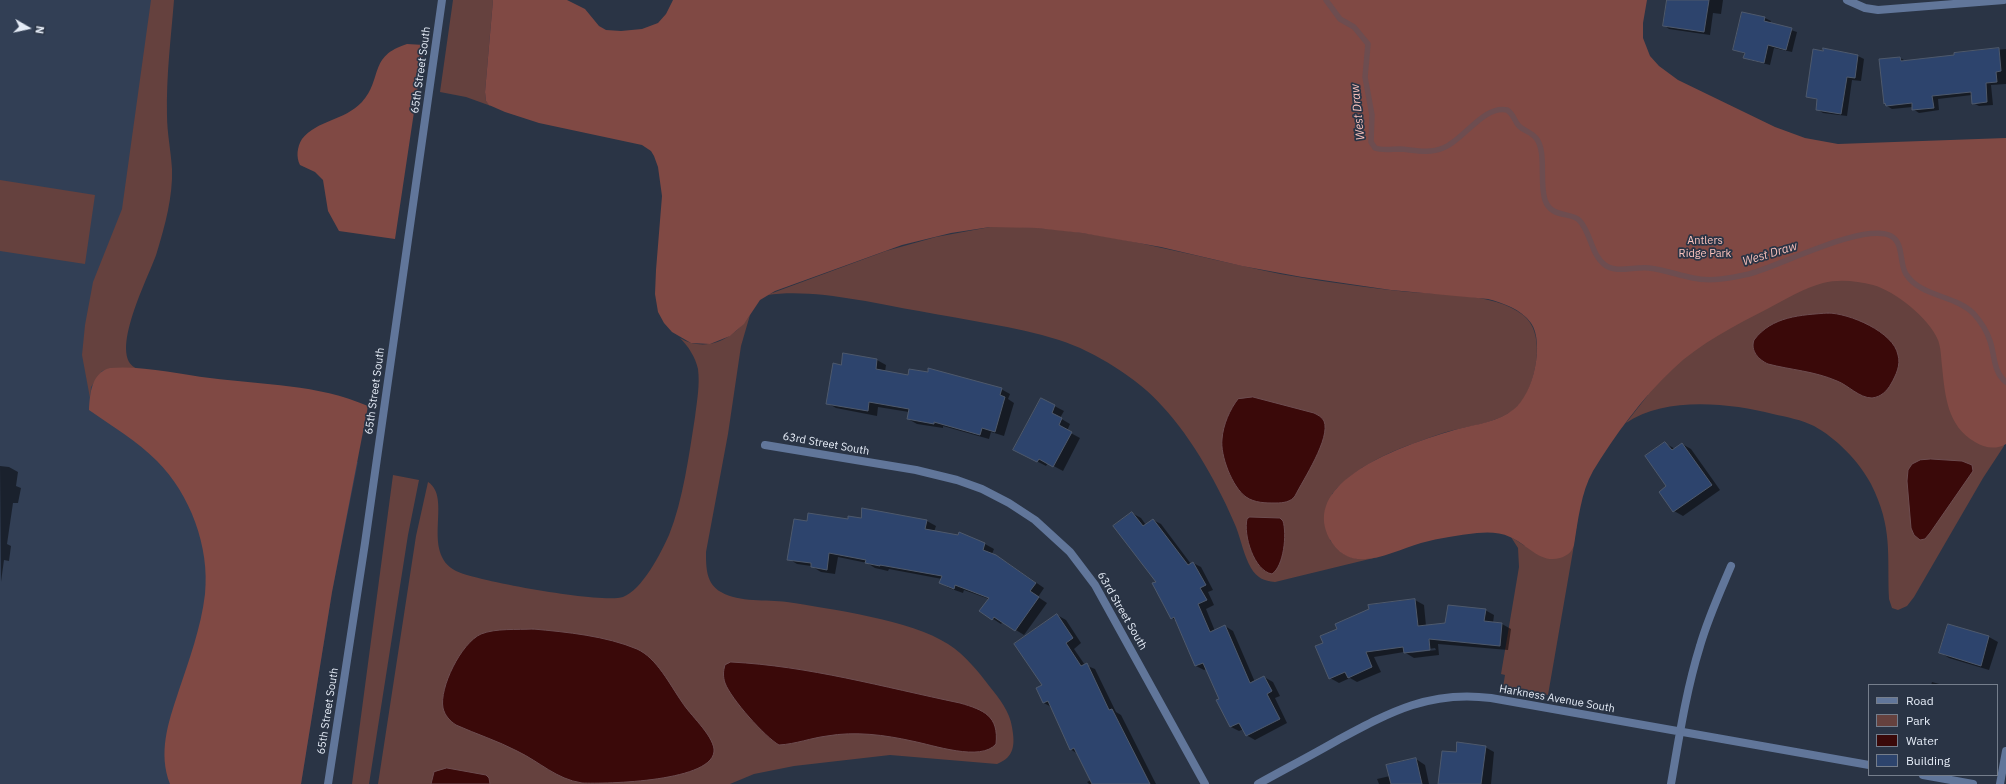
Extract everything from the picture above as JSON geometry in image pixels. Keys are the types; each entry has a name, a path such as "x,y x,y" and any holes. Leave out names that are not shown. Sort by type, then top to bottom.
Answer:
{"street":[{"name":"65th Street South","path":"328,784 442,0"},
{"path":"1847,0 1861,6 1878,10 2004,0"},
{"name":"63rd Street South","path":"765,445 916,470 957,480 1003,500 1035,520 1070,552 1095,585 1205,784"},
{"path":"1671,784 1689,686 1700,645 1731,566"},
{"name":"Harkness Avenue South","path":"1258,784 1390,712 1415,702 1439,697 1460,696 1491,698 1868,766"},
{"path":"2000,784 2006,751"},
{"path":"1929,776 1973,784"}],"shaded area":[{"path":"0,0 164,0 105,376 358,462 332,592 301,784 0,784"}],"green space":[{"path":"151,0 174,0 167,86 168,128 172,169 170,200 166,221 157,252 133,314 128,333 126,349 129,362 138,369 114,368 102,371 91,387 90,398 82,355 85,325 93,282 122,209"},
{"path":"453,0 493,0 485,92 486,101 491,106 466,97 440,92"},
{"path":"493,0 567,0 585,9 599,26 606,30 621,31 642,29 658,23 666,14 673,0 1647,0 1643,23 1643,38 1650,56 1659,66 1678,80 1775,127 1805,138 1838,144 2006,138 2006,444 1994,448 1982,446 1966,435 1958,427 1953,419 1946,399 1938,340 1927,323 1910,306 1891,293 1873,285 1848,281 1823,283 1795,294 1719,335 1695,351 1662,380 1630,417 1610,444 1593,471 1583,497 1574,545 1571,552 1565,556 1553,559 1546,558 1540,556 1506,535 1485,532 1421,543 1384,556 1359,559 1348,556 1338,550 1329,538 1324,518 1326,506 1334,491 1347,478 1383,456 1403,447 1458,429 1494,420 1514,409 1521,402 1527,392 1535,368 1537,343 1535,332 1531,323 1517,310 1488,299 1391,290 1302,277 1242,266 1161,247 1082,233 1036,228 990,227 951,233 902,245 775,291 760,300 744,324 730,336 710,344 691,343 672,332 664,323 658,312 655,294 662,196 658,167 654,156 651,151 642,145 539,123 489,105 486,101 485,92"},
{"path":"407,44 424,45 395,239 339,231 328,211 323,180 315,172 300,165 298,155 299,145 302,139 315,128 347,113 362,102 372,85 381,62 386,55"},
{"name":"Antlers Ridge Park","path":"2006,144 2004,446 1983,478 1914,597 1907,606 1898,610 1892,608 1889,599 1888,541 1886,528 1883,514 1871,484 1860,467 1839,444 1830,437 1814,426 1794,419 1756,410 1718,405 1678,405 1642,414 1626,423 1648,395 1638,397 1583,484 1548,695 1503,687 1505,675 1501,674 1519,567 1518,548 1511,537 1525,546 1810,154"},
{"path":"0,180 95,195 85,264 0,251"},
{"path":"990,227 1054,229 1086,233 1301,278 1399,291 1481,298 1511,308 1523,315 1530,322 1537,342 1536,365 1526,395 1519,405 1511,412 1489,422 1443,433 1398,449 1355,472 1332,494 1330,540 1336,547 1348,556 1354,558 1361,559 1386,555 1275,582 1267,581 1258,577 1251,568 1244,553 1236,527 1222,496 1195,448 1174,419 1163,407 1142,386 1115,367 1073,345 1025,331 843,297 804,293 767,295 886,251 936,237"},
{"path":"750,315 741,346 728,434 706,552 708,575 712,584 721,592 736,598 787,602 848,612 913,628 948,644 966,658 976,669 1007,711 1011,721 1013,744 1007,758 997,764 890,755 794,766 754,774 730,784 378,784 416,536 428,482 435,490 438,500 438,539 440,551 445,562 456,571 488,580 540,590 591,597 623,597 637,587 656,561 669,535 682,492 695,417 699,381 698,369 695,360 689,349 680,338 690,343 700,344 710,344 720,341 737,331"},
{"path":"121,367 146,369 210,378 290,386 329,393 368,406 332,592 301,784 170,784 166,772 165,761 166,738 171,716 201,619 206,576 204,558 201,540 188,505 169,474 141,447 89,410 91,391 95,379 99,374 110,368"},
{"path":"393,475 419,480 408,535 369,784 352,784"}],"water":[{"path":"1828,313 1847,316 1869,325 1880,332 1895,347 1899,359 1898,370 1889,387 1881,395 1872,398 1863,396 1841,383 1828,378 1768,364 1756,355 1753,348 1754,340 1769,326 1778,321 1797,316"},
{"path":"1253,397 1314,413 1321,417 1324,421 1324,438 1315,459 1295,496 1287,502 1260,502 1246,497 1236,486 1225,462 1222,439 1227,418 1238,399"},
{"path":"1931,459 1962,461 1972,465 1973,471 1930,533 1925,539 1920,540 1914,535 1911,528 1907,481 1908,470 1912,464 1920,460"},
{"path":"1250,517 1280,518 1283,521 1285,534 1284,549 1279,564 1272,574 1260,566 1251,551 1248,543 1246,526 1247,519"},
{"path":"533,629 573,633 599,638 637,649 644,653 657,665 709,737 714,749 710,760 698,768 680,775 658,779 613,783 582,783 564,778 517,751 452,722 446,716 443,708 444,689 453,667 466,647 473,639 487,632"},
{"path":"731,662 760,664 817,673 960,703 976,708 988,716 995,727 996,744 989,749 980,752 968,752 956,751 891,737 870,734 848,734 821,737 779,745 749,717 728,690 724,681 724,672 725,665"},
{"path":"447,768 486,775 489,778 490,784 431,784 434,772"}],"building":[{"path":"1667,0 1709,0 1704,32 1663,26"},
{"path":"1742,12 1765,17 1764,21 1792,28 1786,50 1768,45 1764,63 1743,58 1745,53 1733,50"},
{"path":"1823,48 1858,55 1855,78 1847,77 1841,114 1816,110 1817,99 1806,97 1813,49 1823,51"},
{"path":"1999,48 2001,71 1996,72 1997,82 1986,83 1987,102 1972,104 1971,92 1932,96 1934,108 1912,110 1912,103 1886,106 1885,103 1884,104 1879,59 1900,57 1901,61"},
{"path":"843,353 877,359 876,369 908,375 909,369 928,372 928,368 1002,388 1000,395 1005,397 995,432 982,428 980,435 934,422 934,424 907,419 909,409 869,402 868,411 826,404 833,363 841,365"},
{"path":"1041,398 1055,405 1052,413 1062,418 1059,425 1072,432 1053,467 1039,459 1037,462 1013,450"},
{"path":"1665,442 1672,450 1682,443 1712,485 1673,512 1659,492 1666,486 1645,456"},
{"path":"862,508 927,520 925,529 958,535 959,532 985,543 983,550 996,555 1036,583 1030,591 1039,597 1015,631 994,617 992,620 979,611 989,598 955,585 954,589 939,583 942,576 865,563 866,560 829,553 827,570 811,567 811,563 787,560 794,519 807,521 808,513 848,519 848,516 861,518"},
{"path":"1132,512 1143,526 1153,519 1188,565 1193,562 1206,585 1200,588 1207,600 1198,604 1210,632 1225,625 1250,683 1264,676 1272,691 1267,694 1280,719 1246,736 1239,723 1230,727 1216,700 1219,699 1203,663 1195,666 1174,617 1171,619 1152,583 1156,582 1113,526"},
{"path":"1415,599 1418,626 1445,623 1448,605 1486,609 1484,621 1502,623 1500,646 1429,639 1430,650 1404,653 1403,647 1366,652 1372,667 1348,678 1345,672 1329,679 1315,646 1323,643 1320,636 1337,629 1335,624 1369,609 1368,605"},
{"path":"1057,614 1073,638 1066,643 1081,666 1087,663 1109,710 1112,709 1150,784 1092,784 1074,748 1070,750 1048,701 1043,703 1036,688 1042,685 1014,644"},
{"path":"1948,624 1989,636 1981,666 1939,653"},
{"path":"1457,742 1486,746 1481,784 1438,784 1442,751 1456,752"},
{"path":"1416,758 1422,784 1391,784 1386,765"}],"waterway":[{"name":"West Draw","path":"1326,0 1340,19 1354,27 1368,44 1365,77 1372,115 1371,142 1375,148 1384,150 1438,150 1451,144 1481,118 1498,110 1507,110 1511,113 1519,126 1534,136 1539,144 1542,159 1543,193 1548,206 1556,212 1579,220 1583,225 1600,261 1610,268 1615,269 1649,268 1700,279 1721,279 1749,274 1842,240 1878,233 1891,236 1898,243 1904,269 1912,282 1929,292 1958,303 1977,317 1989,337 1995,363 1999,373 2006,382"}]}
